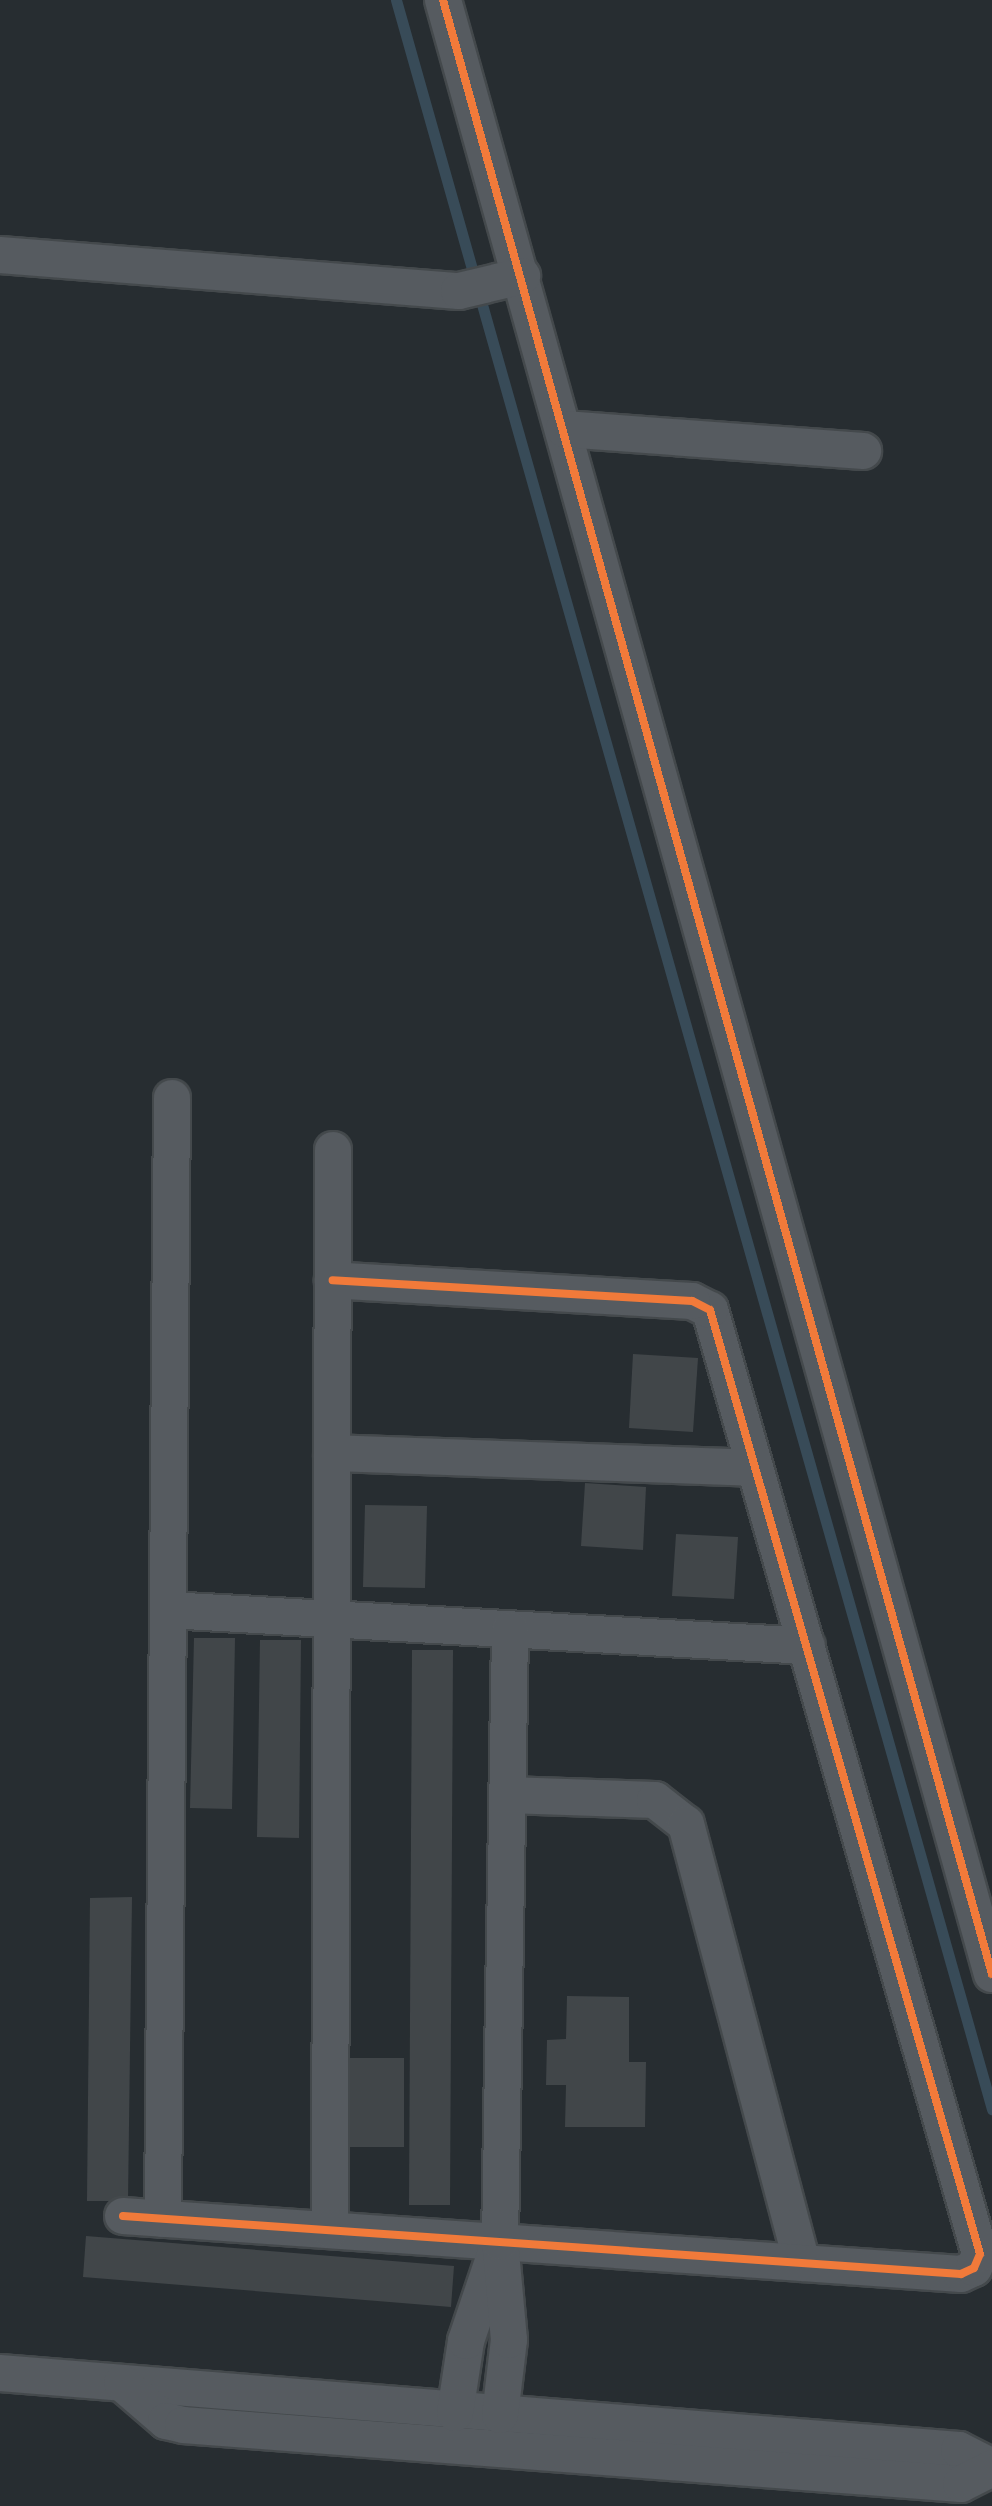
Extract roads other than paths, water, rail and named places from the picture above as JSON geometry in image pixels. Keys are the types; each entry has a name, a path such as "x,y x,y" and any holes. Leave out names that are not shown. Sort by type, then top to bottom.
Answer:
{"street":[{"path":"443,0 497,283 564,429 992,1974"},
{"path":"0,255 497,283"},
{"path":"564,429 863,451"},
{"path":"163,2219 172,1098"},
{"path":"330,2230 333,1150"},
{"path":"123,2216 961,2274 974,2268 980,2254 710,1310 702,1303 333,1280"},
{"path":"332,1453 755,1468"},
{"path":"168,1610 807,1646"},
{"path":"481,2451 480,2414 466,2341 500,2242 510,1630"},
{"path":"507,1795 655,1800 686,1824 802,2263"},
{"path":"0,2373 480,2414 959,2450 992,2468"},
{"path":"122,2383 166,2421 183,2425 481,2451 961,2484 992,2468"}],"waterway":[{"path":"396,0 992,2109"}]}
